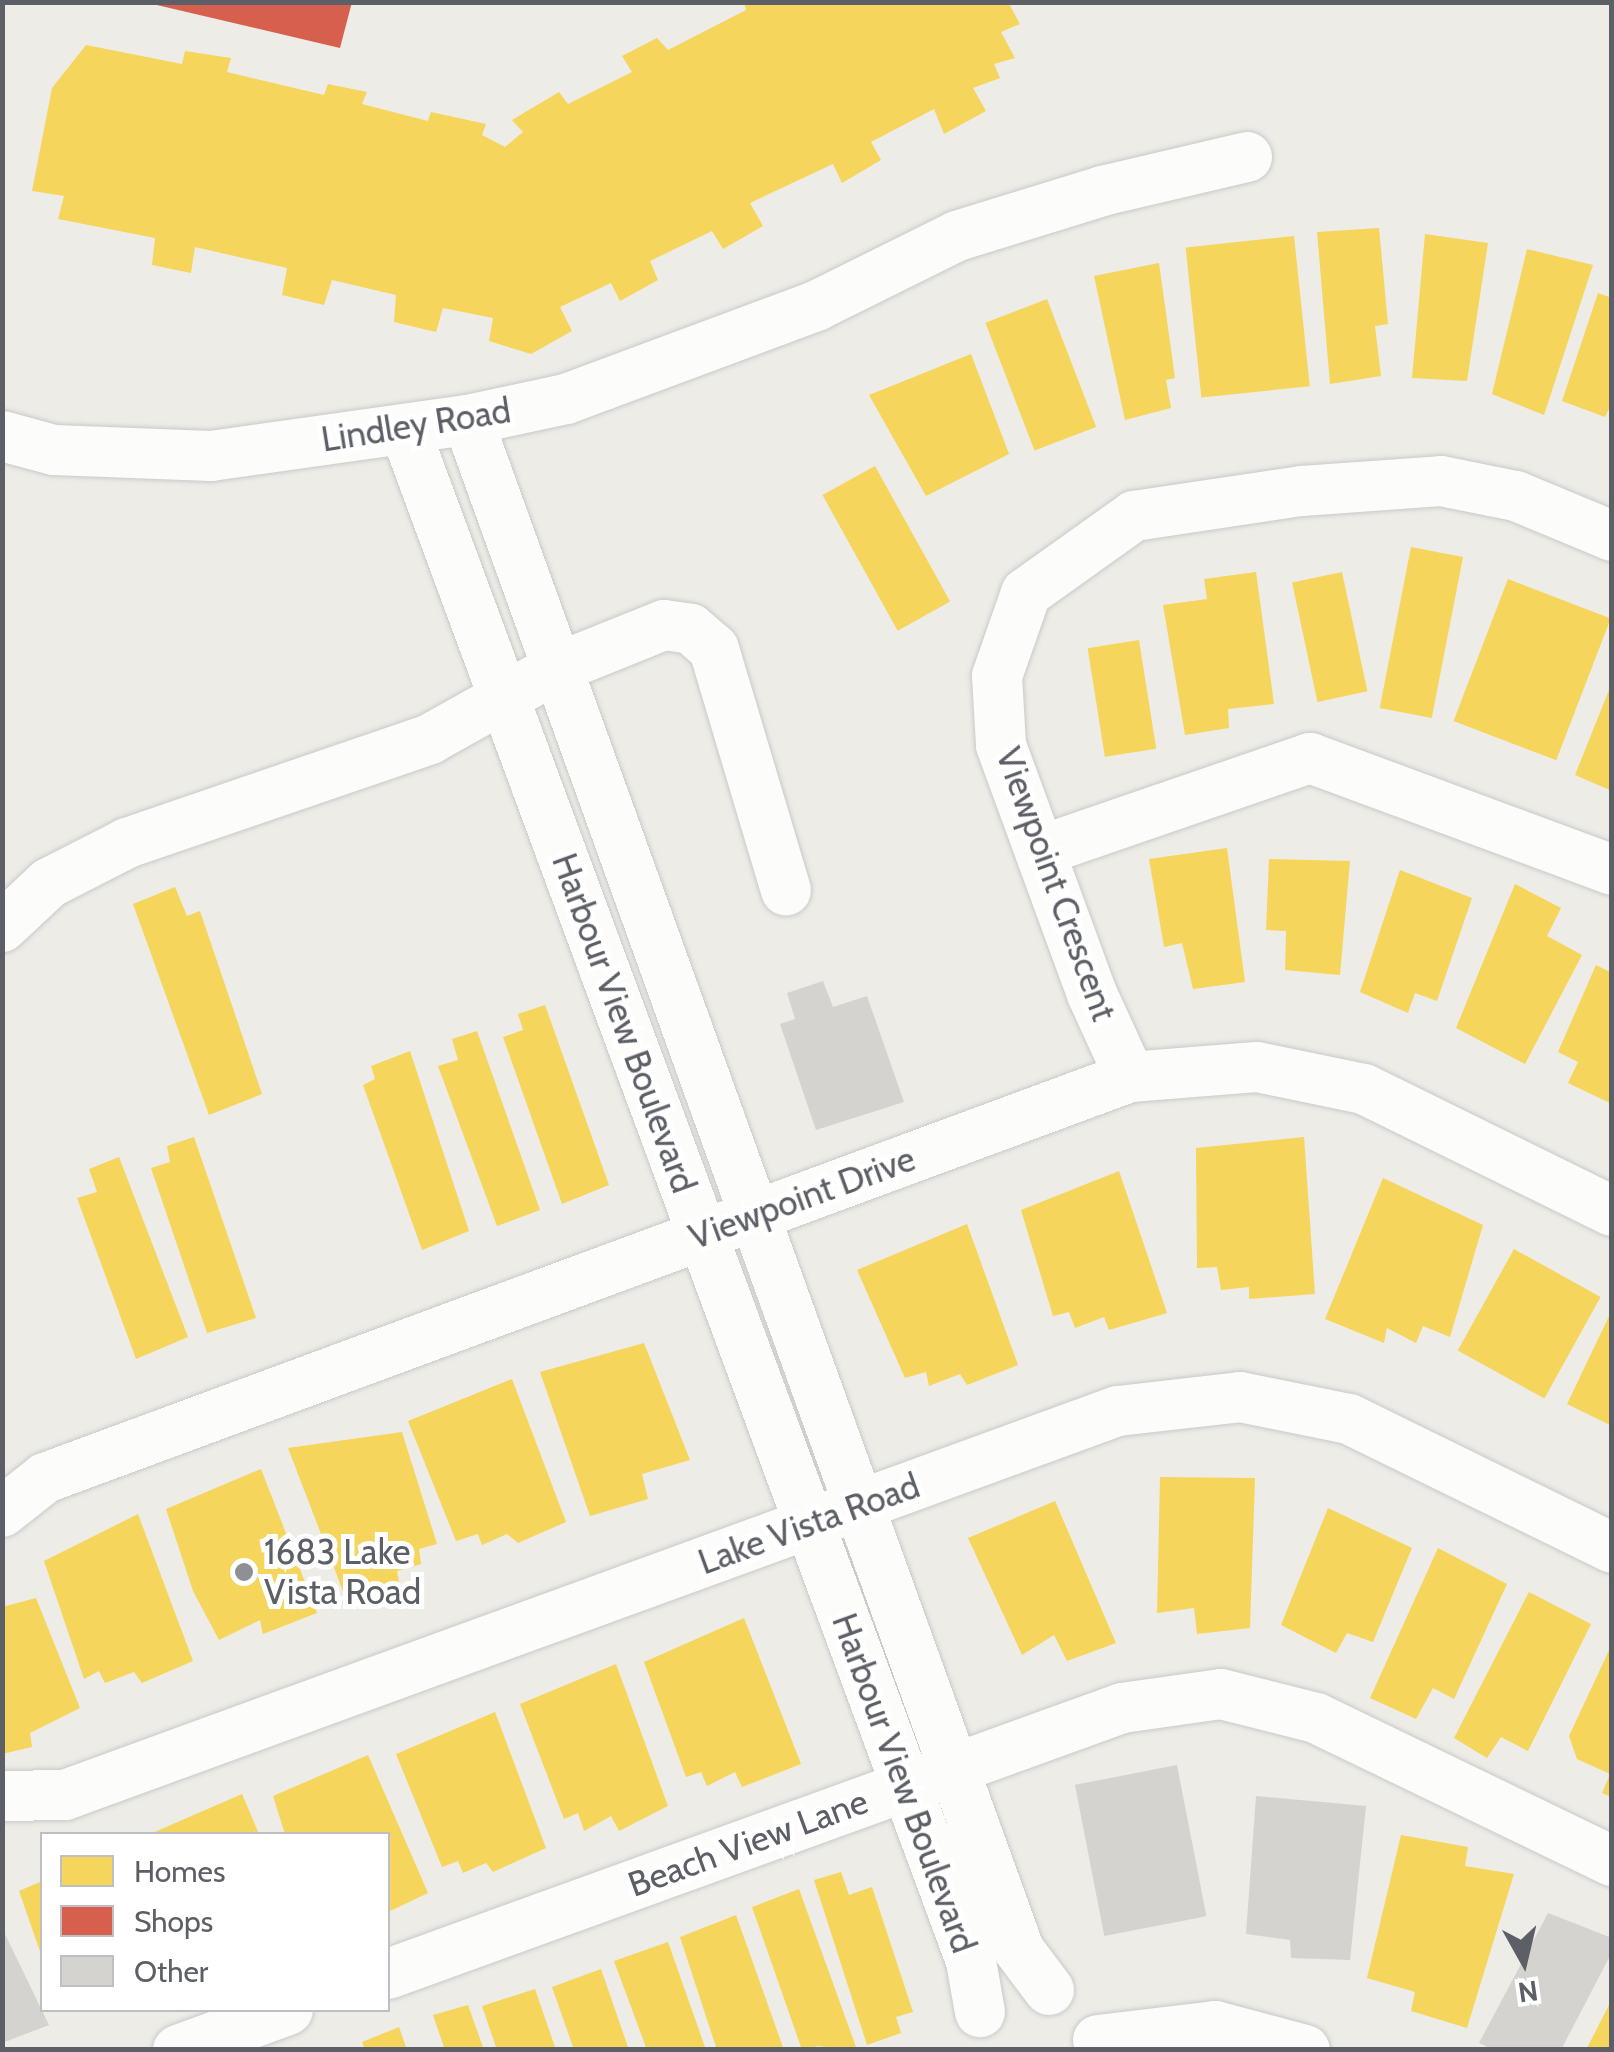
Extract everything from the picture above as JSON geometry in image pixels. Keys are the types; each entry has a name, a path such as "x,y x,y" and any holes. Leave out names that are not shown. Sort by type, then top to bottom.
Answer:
{"street":[{"name":"Lindley Road","path":"2,436 54,450 211,456 405,430 566,400 816,306 957,236 1102,190 1247,157"},
{"name":"Harbour View Boulevard","path":"468,420 1019,1950 1048,1990 1072,2001 1088,2018 1099,2044"},
{"name":"Harbour View Boulevard","path":"405,430 970,1961 972,2031"},
{"name":"Viewpoint Crescent","path":"1130,1077 1092,994 1000,745 997,676 1026,593 1134,516 1302,491 1440,481 1516,496 1612,536"},
{"path":"2,927 49,883 127,843 430,739 557,668 664,625 690,629 714,649 786,890"},
{"path":"1040,851 1310,758 1612,870"},
{"name":"Viewpoint Drive","path":"8,1492 1130,1077 1257,1066 1364,1089 1612,1211"},
{"name":"Lake Vista Road","path":"2,1796 65,1795 1118,1411 1240,1398 1350,1420 1612,1548"},
{"name":"Beach View Lane","path":"390,1973 1122,1708 1221,1694 1316,1718 1612,1861"},
{"path":"972,2031 1002,1995 1025,1988 1048,1990"},
{"path":"178,2050 282,2012"},
{"path":"1099,2044 1216,2026 1304,2050"}],"building: Homes":[{"path":"744,2 1008,2 1020,24 1001,32 1015,58 994,64 1000,78 973,88 986,111 944,134 934,109 871,142 881,160 842,183 833,164 750,203 763,226 723,249 712,231 650,261 658,280 620,301 611,283 560,307 572,331 531,354 489,341 493,318 443,308 436,332 394,322 396,295 332,280 324,305 282,295 287,268 195,247 191,273 152,265 155,238 58,219 64,196 32,191 52,88 86,45 182,64 185,51 231,58 227,72 324,95 328,84 367,92 362,104 428,121 431,112 486,124 482,135 505,147 523,132 512,120 559,92 568,104 632,72 622,56 657,38 668,50 746,10"},
{"path":"1379,228 1388,324 1375,326 1381,376 1330,384 1317,232"},
{"path":"1425,234 1488,243 1467,381 1412,378"},
{"path":"1294,236 1310,386 1201,398 1186,247"},
{"path":"1527,249 1593,265 1544,415 1492,394"},
{"path":"1159,263 1175,378 1166,380 1171,408 1125,420 1094,276"},
{"path":"1598,293 1612,298 1612,402 1605,417 1562,401"},
{"path":"1047,299 1096,427 1034,451 985,323"},
{"path":"971,354 1009,454 926,496 869,395"},
{"path":"875,466 950,602 898,631 823,495"},
{"path":"1411,547 1463,557 1432,718 1380,708"},
{"path":"1256,572 1274,704 1228,709 1229,728 1185,735 1163,605 1207,599 1204,579"},
{"path":"1342,572 1367,691 1317,702 1292,583"},
{"path":"1508,579 1611,618 1556,760 1454,721"},
{"path":"1139,640 1156,749 1105,757 1088,648"},
{"path":"1612,685 1612,791 1575,775"},
{"path":"1227,848 1245,982 1193,989 1182,943 1164,947 1149,859"},
{"path":"1269,859 1350,861 1340,975 1285,970 1286,931 1266,930"},
{"path":"1400,870 1472,898 1437,1001 1415,993 1408,1013 1360,992"},
{"path":"1515,884 1561,908 1547,936 1582,955 1525,1064 1456,1028"},
{"path":"175,887 187,916 200,911 262,1094 209,1115 133,904"},
{"path":"1596,965 1612,973 1612,1104 1568,1083 1578,1062 1558,1052"},
{"path":"545,1005 609,1185 562,1204 503,1037 523,1030 518,1014"},
{"path":"477,1031 540,1210 497,1226 438,1066 458,1060 452,1039"},
{"path":"410,1051 469,1231 422,1250 363,1085 375,1079 371,1066"},
{"path":"194,1137 256,1318 207,1333 151,1168 170,1162 167,1146"},
{"path":"1304,1137 1315,1294 1249,1299 1249,1287 1221,1290 1217,1267 1197,1268 1196,1148"},
{"path":"119,1157 188,1337 136,1359 77,1198 97,1192 89,1169"},
{"path":"1119,1171 1167,1313 1109,1330 1104,1317 1075,1328 1069,1312 1053,1316 1021,1210"},
{"path":"1383,1178 1483,1225 1450,1337 1423,1326 1416,1343 1387,1328 1384,1343 1325,1319"},
{"path":"967,1224 1018,1365 967,1385 960,1374 929,1386 926,1372 905,1378 857,1270"},
{"path":"1514,1249 1601,1297 1544,1398 1458,1350"},
{"path":"1612,1310 1612,1426 1567,1404"},
{"path":"644,1343 690,1460 642,1474 648,1499 590,1516 540,1372"},
{"path":"512,1379 566,1522 518,1543 507,1534 482,1545 478,1534 456,1541 408,1421"},
{"path":"402,1432 437,1544 419,1549 421,1564 397,1571 400,1587 346,1599 288,1448"},
{"name":"1683 Lake Vista Road","path":"261,1469 317,1613 263,1634 260,1620 219,1640 193,1591 166,1509"},
{"path":"1160,1477 1255,1478 1250,1628 1197,1634 1194,1608 1157,1613"},
{"path":"1055,1501 1116,1643 1067,1661 1054,1635 1022,1655 968,1538"},
{"path":"1328,1508 1412,1548 1373,1642 1347,1633 1336,1653 1281,1625"},
{"path":"138,1514 193,1661 142,1683 134,1672 105,1683 99,1671 84,1679 44,1561"},
{"path":"1438,1548 1507,1584 1454,1699 1433,1688 1416,1719 1370,1698"},
{"path":"1529,1592 1591,1624 1528,1751 1501,1737 1487,1758 1454,1738"},
{"path":"36,1598 80,1708 30,1733 32,1747 2,1754 2,1607"},
{"path":"744,1618 801,1764 742,1787 735,1772 707,1786 701,1772 686,1777 644,1662"},
{"path":"1612,1644 1612,1797 1602,1793 1610,1774 1577,1759 1569,1736"},
{"path":"616,1664 668,1806 619,1831 611,1816 584,1831 578,1813 564,1819 520,1704"},
{"path":"495,1712 546,1848 493,1872 486,1863 463,1873 458,1861 442,1867 396,1754"},
{"path":"368,1755 428,1893 390,1911 390,1832 284,1832 273,1796"},
{"path":"242,1794 258,1832 155,1832"},
{"path":"1401,1835 1468,1847 1465,1866 1514,1874 1467,2028 1411,2011 1415,1992 1367,1978"},
{"path":"841,1872 849,1895 872,1887 913,2012 896,2017 901,2033 867,2045 814,1880"},
{"path":"40,1882 40,1951 19,1891"},
{"path":"799,1889 856,2047 850,2050 818,2046 802,2050 752,1907"},
{"path":"736,1915 784,2050 717,2050 680,1937"},
{"path":"668,1942 706,2050 647,2050 614,1961"},
{"path":"601,1969 629,2050 574,2050 552,1987"},
{"path":"535,1989 556,2050 497,2050 482,2006"},
{"path":"1612,1999 1612,2050 1586,2050"},
{"path":"468,2005 484,2050 445,2050 433,2015"},
{"path":"399,2027 407,2050 365,2050 362,2042"}],"building: Shops":[{"path":"144,2 352,2 340,48"}],"building: Other":[{"path":"823,981 833,1007 867,996 904,1102 816,1130 780,1024 795,1019 787,993"},
{"path":"1177,1765 1206,1916 1104,1936 1075,1785"},
{"path":"1256,1796 1366,1806 1350,1960 1291,1958 1290,1940 1246,1934"},
{"path":"1548,1913 1612,1938 1612,1952 1561,2050 1494,2050 1479,2043"},
{"path":"2,1928 49,2025 2,2043"}],"place":[{"name":"1683 Lake Vista Road","path":"244,1572"}]}
